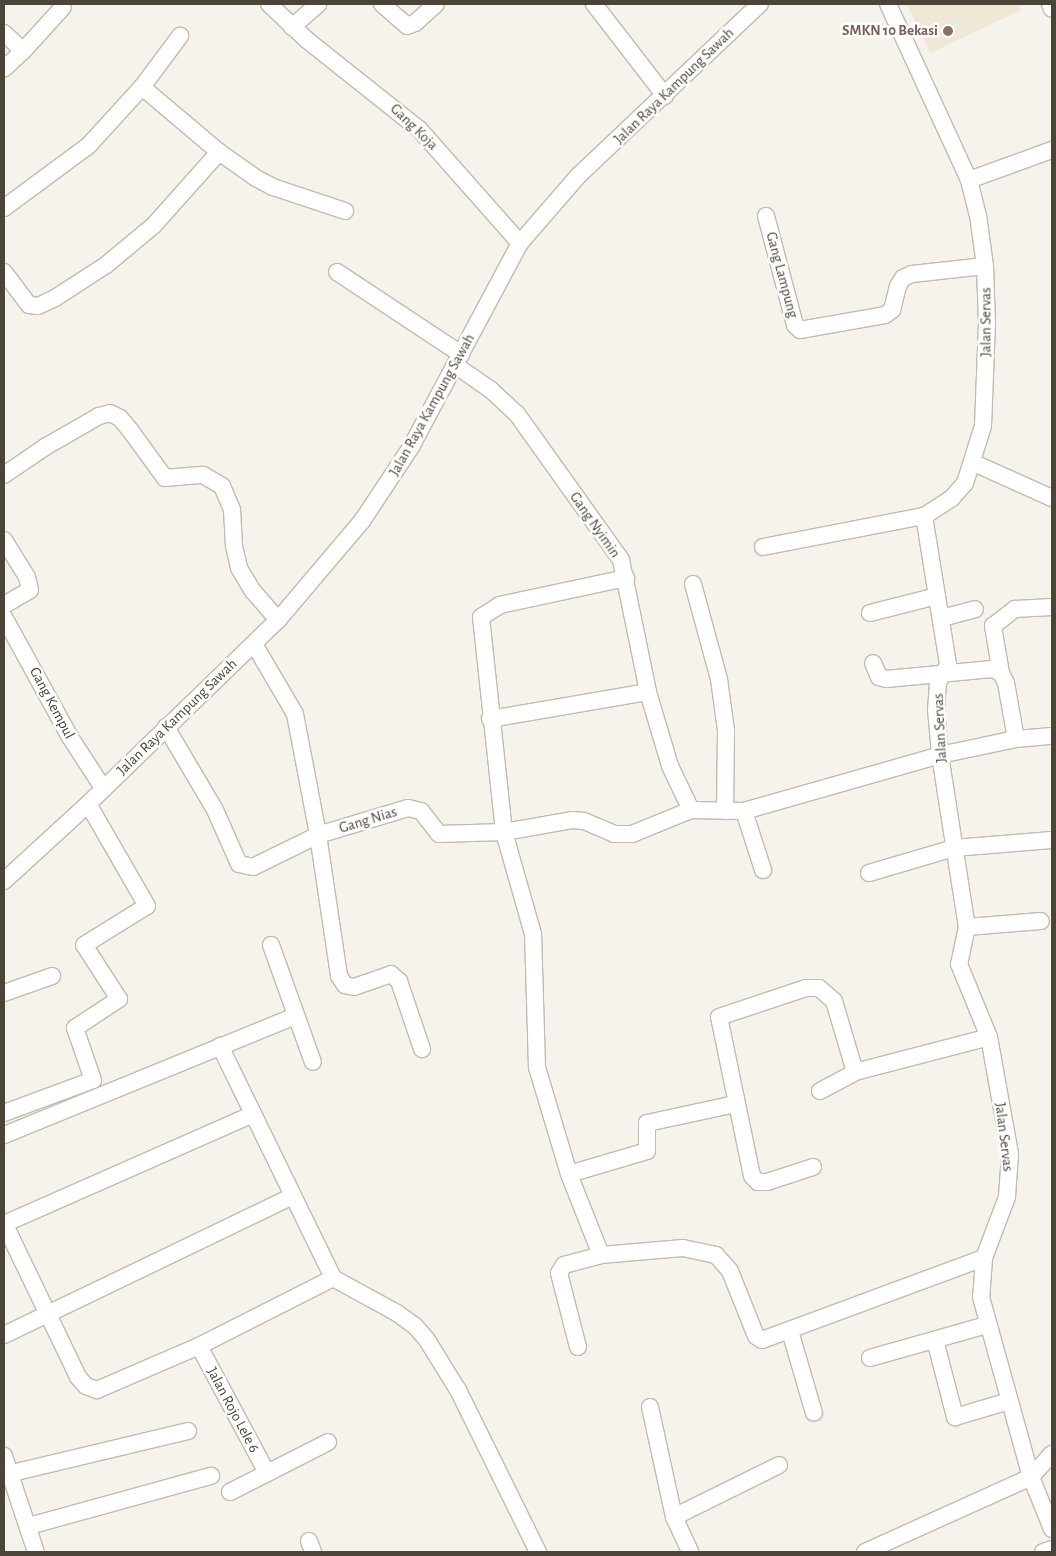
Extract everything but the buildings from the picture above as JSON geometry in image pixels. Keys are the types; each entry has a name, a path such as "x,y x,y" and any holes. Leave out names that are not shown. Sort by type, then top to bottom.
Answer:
{"street":[{"name":"Gang Koja","path":"269,4 292,27 419,129 520,243"},
{"path":"292,27 318,4"},
{"path":"382,4 407,26 415,22 436,4"},
{"path":"594,4 665,96"},
{"name":"Jalan Raya Kampung Sawah","path":"4,880 88,804 278,620 362,521 411,447 520,243 578,176 665,96 760,4"},
{"name":"Jalan Servas","path":"888,4 969,180 978,215 985,266 987,322 983,426 974,463 965,483 952,498 924,516 942,618 948,666 944,676 938,682 936,696 940,755 967,927 960,964 989,1038 1010,1154 1010,1180 1002,1215 984,1258 981,1297 987,1326 1031,1477 1052,1529"},
{"path":"1050,4 1052,9"},
{"path":"4,69 63,7"},
{"path":"4,33 23,51"},
{"path":"4,208 72,160 142,87 180,36"},
{"path":"142,87 219,152 273,187 345,211"},
{"path":"969,180 1052,150"},
{"path":"5,275 29,305 38,306 55,298 106,265 154,225 219,152"},
{"name":"Gang Lampung","path":"766,216 795,325 800,330 885,315 892,310 898,286 904,278 912,274 985,266"},
{"name":"Gang Nyimin","path":"337,272 458,360 503,400 522,421 621,560 648,692 670,766 691,810"},
{"path":"4,475 45,447 110,413 125,424 165,478 203,475 222,486 232,509 234,546 239,568 252,590 278,620"},
{"path":"974,463 1052,498"},
{"path":"762,547 924,516"},
{"path":"4,540 27,577 30,590 4,605"},
{"path":"601,1256 569,1174 537,1067 533,934 504,832 490,719 481,617 500,605 626,578"},
{"path":"693,584 719,679 726,731 725,811"},
{"path":"870,612 937,596"},
{"path":"1016,739 1008,691 1001,674 993,626 1015,609 1052,607"},
{"path":"942,618 975,609"},
{"name":"Gang Kempul","path":"4,617 70,737 103,788"},
{"name":"Gang Nias","path":"254,644 295,714 318,835 408,808 421,812 439,834 504,832 572,820 584,821 614,834 632,834 691,810"},
{"path":"872,663 879,678 886,679 944,676 992,669 1001,674"},
{"path":"490,719 648,692"},
{"path":"166,727 214,810 239,864 253,867 318,835 339,976 345,985 354,987 391,974 399,980 422,1049"},
{"path":"691,810 744,811 940,755 1016,739 1052,736"},
{"path":"4,1113 93,1080 75,1028 119,999 84,945 147,906 88,804"},
{"path":"744,811 763,870"},
{"path":"869,873 954,848 1052,840"},
{"path":"967,927 1041,921"},
{"path":"271,945 313,1062"},
{"path":"4,993 52,976"},
{"path":"813,1167 758,1182 752,1176 719,1017 806,988 819,988 834,1001 855,1072"},
{"path":"4,1135 296,1016"},
{"path":"820,1091 855,1072 989,1038"},
{"path":"220,1046 291,1197 333,1278 416,1326 427,1340 458,1390 538,1552"},
{"path":"569,1174 647,1152 647,1123 736,1104"},
{"path":"253,1114 4,1224 50,1314 78,1378 86,1386 97,1390 199,1346 333,1278"},
{"path":"4,1335 291,1197"},
{"path":"578,1347 559,1273 564,1265 601,1256 683,1248 716,1255 730,1271 756,1336 762,1340 790,1331 971,1260 984,1258"},
{"path":"870,1358 987,1326"},
{"path":"790,1331 814,1413"},
{"path":"935,1340 955,1417 1009,1401"},
{"name":"Jalan Rojo Lele 6","path":"199,1346 268,1473"},
{"path":"650,1407 674,1517 690,1552"},
{"path":"12,1473 188,1431"},
{"path":"230,1492 328,1442"},
{"path":"865,1552 1031,1477 1052,1454"},
{"path":"4,1456 12,1473 36,1552"},
{"path":"674,1517 779,1465"},
{"path":"29,1526 211,1476"},
{"path":"1043,1552 1052,1548"}],"shaded area":[{"name":"SMKN 10 Bekasi","path":"907,4 1018,4 1021,10 930,53"}],"place":[{"name":"SMKN 10 Bekasi","path":"948,31"}]}
